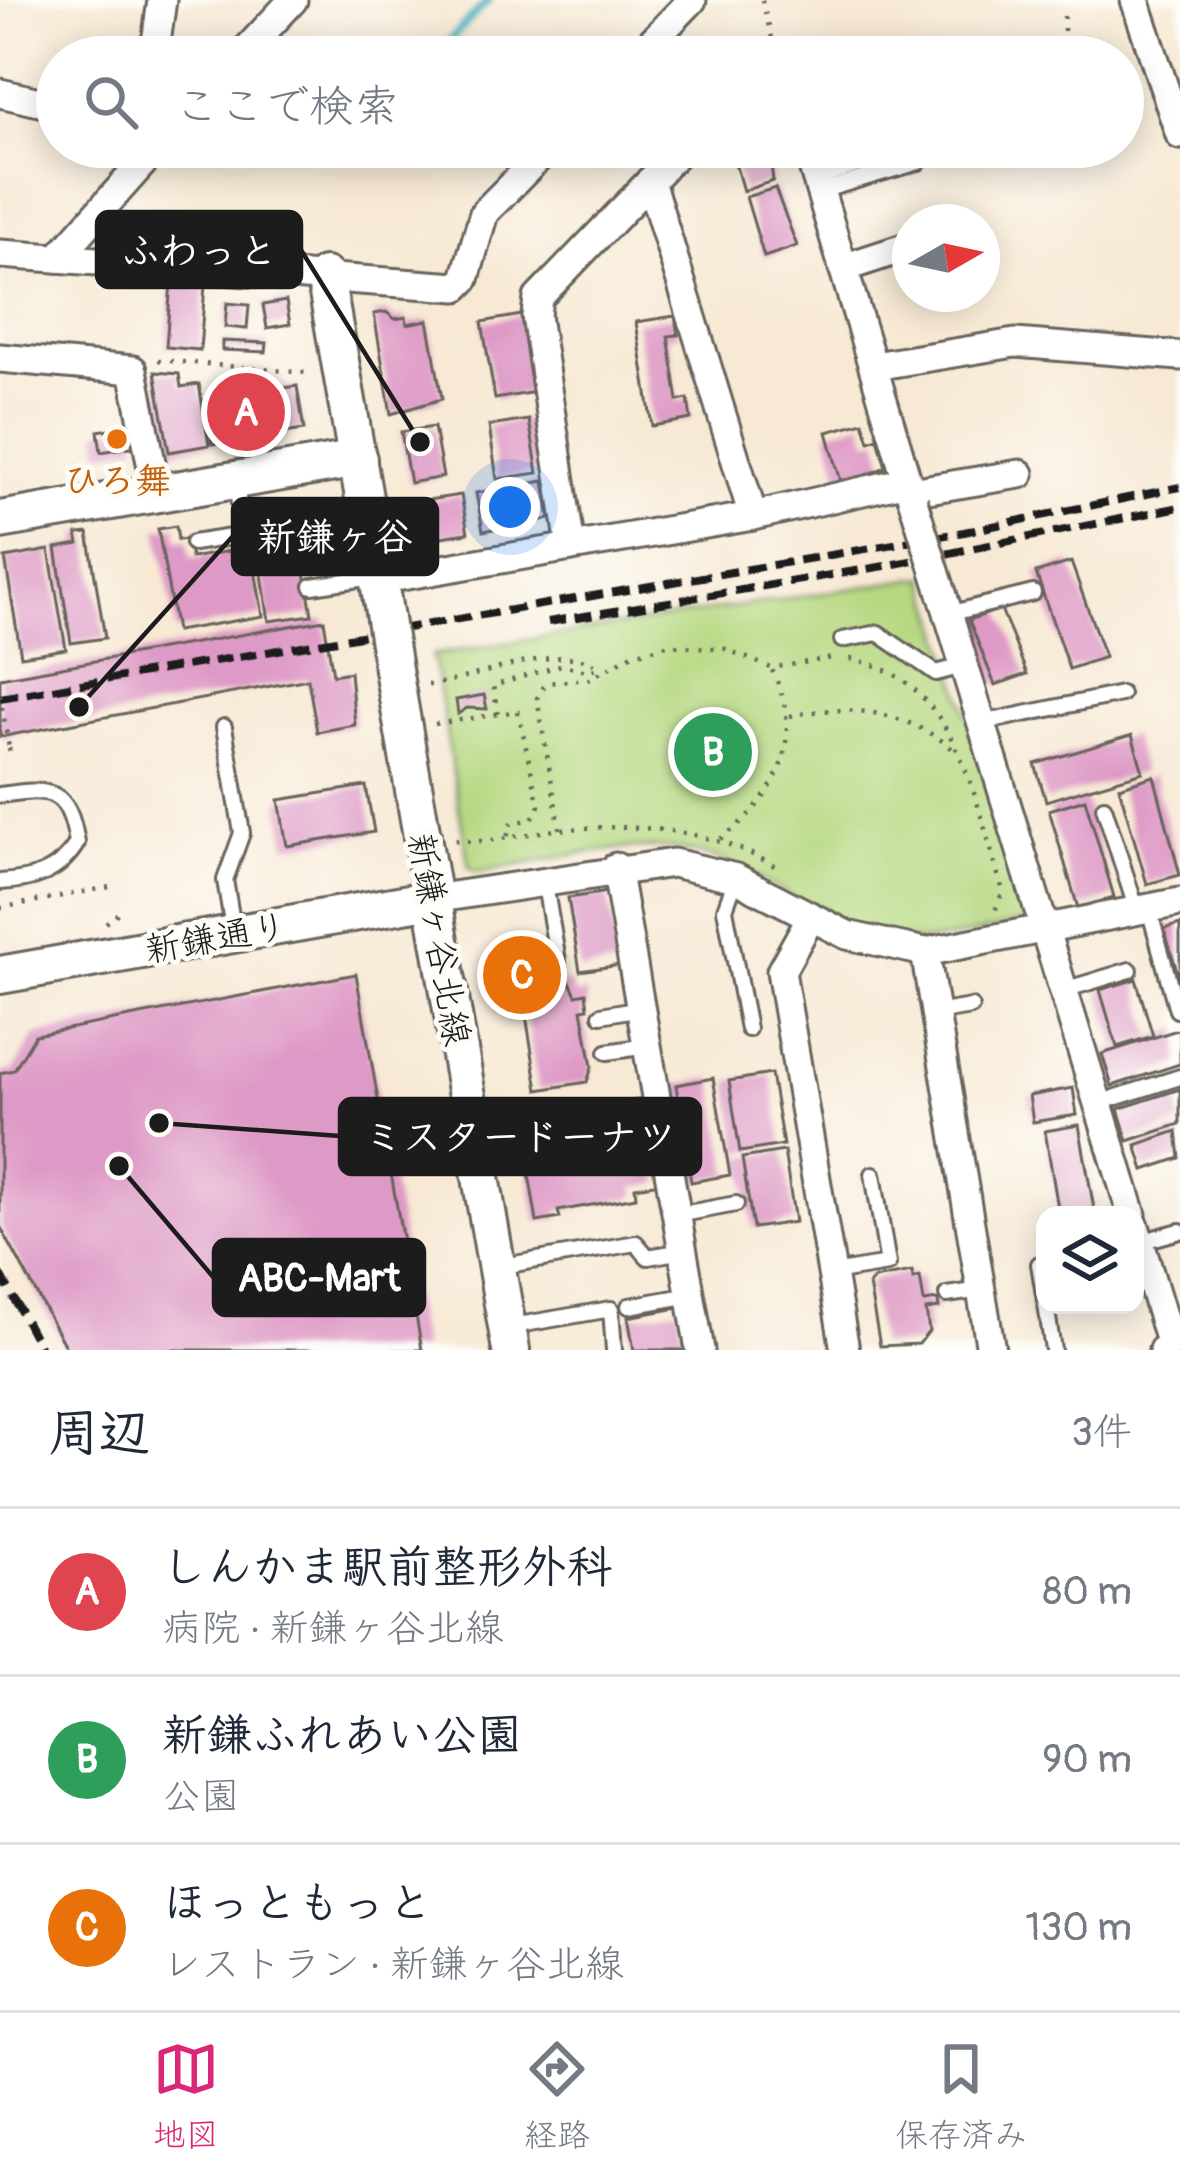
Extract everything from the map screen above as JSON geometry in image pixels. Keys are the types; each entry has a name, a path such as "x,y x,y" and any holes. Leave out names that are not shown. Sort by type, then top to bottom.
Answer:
{"street":[{"path":"157,36 162,0"},
{"path":"260,36 293,0"},
{"path":"657,36 692,0"},
{"path":"1135,0 1179,125"},
{"path":"0,93 36,101"},
{"path":"58,258 133,168"},
{"path":"0,254 458,287 465,279 484,213 528,168"},
{"path":"571,547 536,316 538,298 663,168"},
{"path":"813,168 1128,1206"},
{"path":"650,181 753,516"},
{"path":"843,268 892,252"},
{"path":"326,276 379,585 571,547 1020,473"},
{"path":"874,367 1015,343 1180,356"},
{"path":"0,358 133,370 158,493"},
{"path":"0,520 358,459"},
{"name":"新鎌ヶ谷北線","path":"379,585 509,1338"},
{"path":"432,899 616,867 673,863 736,878 811,917 889,947 925,952 1180,902"},
{"path":"616,867 700,1350"},
{"name":"新鎌通り","path":"0,974 432,899"},
{"path":"811,917 781,971 844,1350"},
{"path":"925,952 991,1350"},
{"path":"1144,1251 1169,1299 1170,1342 1163,1350"}],"lane":[{"path":"818,184 871,168"},
{"path":"194,544 244,535 235,480"},
{"path":"313,586 379,585"},
{"path":"945,603 1033,593"},
{"path":"842,640 878,633 936,673 964,666"},
{"path":"981,723 1121,694"},
{"path":"224,728 242,833 225,880 234,934"},
{"path":"0,795 35,790 56,794 71,809 77,843 66,861 47,874 0,881"},
{"path":"1104,807 1178,1010"},
{"path":"736,878 725,909 748,1029"},
{"path":"544,879 558,962"},
{"path":"1064,990 1130,970"},
{"path":"935,1013 971,1007"},
{"path":"601,1015 640,1008"},
{"path":"607,1052 647,1046"},
{"path":"1098,1103 1180,1077"},
{"path":"474,1136 658,1105"},
{"path":"832,1274 888,1264 873,1174"},
{"path":"677,1215 736,1204"},
{"path":"1144,1236 1180,1231"},
{"path":"497,1267 636,1243 648,1257 683,1251"},
{"path":"947,1295 981,1290"},
{"path":"629,1306 691,1295"},
{"path":"509,1338 611,1309 614,1350"},
{"path":"1047,1314 1053,1350"}],"path":[{"path":"762,0 771,36"},
{"path":"1064,16 1064,36"},
{"path":"1144,79 1147,83 1163,81"},
{"path":"133,370 152,359 308,373"},
{"path":"560,829 537,698 545,683 589,680 631,655 667,645 727,649 771,668 827,658 872,663 919,689 958,754 1003,891 997,910 978,915"},
{"path":"428,685 481,678 526,660 566,655 579,655 603,669"},
{"path":"498,714 494,686 561,665 603,669"},
{"path":"719,839 747,820 774,784 786,756 790,716 771,668"},
{"path":"0,695 11,757"},
{"path":"435,724 538,707"},
{"path":"506,839 510,824 532,820 539,806 518,711"},
{"path":"790,716 884,713 933,733 958,754"},
{"path":"455,840 640,825 719,839 790,875"},
{"path":"0,908 115,886"}],"green space":[{"path":"925,577 1026,905 1026,921 945,939 883,938 842,924 720,860 670,849 615,849 477,872 469,867 433,655"}],"building":[{"path":"736,168 771,168 773,181 743,191"},
{"path":"775,188 797,246 764,257 746,197"},
{"path":"171,282 205,285 200,350 166,347"},
{"path":"286,301 290,324 267,328 263,305"},
{"path":"227,303 249,305 247,329 225,327"},
{"path":"386,312 395,319 406,317 407,324 428,320 442,399 391,414 374,314"},
{"path":"521,315 535,392 495,399 482,322"},
{"path":"675,316 678,335 668,336 678,401 688,399 691,419 652,426 636,322"},
{"path":"222,341 267,343 266,352 222,350"},
{"path":"155,372 179,374 181,387 199,384 209,445 169,452"},
{"path":"297,386 304,430 212,444 205,400"},
{"path":"529,420 538,473 497,479 489,426"},
{"path":"863,422 869,441 878,438 886,467 842,485 827,432"},
{"path":"133,425 137,446 101,452 98,431"},
{"path":"434,427 443,477 410,483 401,432"},
{"path":"544,481 550,519 483,531 476,493"},
{"path":"461,495 468,533 415,541 408,503"},
{"path":"176,526 178,540 188,539 191,558 251,547 263,616 176,631 158,529"},
{"path":"88,533 105,638 71,643 56,548 79,544 77,534"},
{"path":"49,550 66,649 21,656 5,558"},
{"path":"302,554 312,615 269,621 260,561"},
{"path":"1071,562 1105,657 1069,669 1036,573"},
{"path":"1001,609 1027,674 995,685 969,620"},
{"path":"324,620 333,675 350,672 355,725 317,732 308,679 0,737 0,678"},
{"path":"484,695 487,709 467,708 458,714 456,700"},
{"path":"1132,735 1143,772 1046,801 1035,764"},
{"path":"1154,776 1180,875 1147,884 1119,787"},
{"path":"366,786 374,832 287,846 279,800"},
{"path":"1085,799 1114,897 1078,908 1049,810"},
{"path":"607,892 620,965 580,971 568,898"},
{"path":"1180,924 1180,977 1179,977 1164,929"},
{"path":"545,959 549,982 498,990 494,968"},
{"path":"356,974 422,1350 67,1350 0,1226 0,1073 14,1070 35,1035"},
{"path":"1136,979 1153,1036 1117,1047 1100,990"},
{"path":"570,982 576,995 586,993 588,1008 582,1009 592,1067 587,1082 538,1090 522,990"},
{"path":"1180,1029 1180,1064 1112,1086 1102,1054"},
{"path":"771,1074 783,1145 740,1152 729,1081"},
{"path":"713,1078 730,1175 691,1182 676,1085"},
{"path":"1073,1088 1077,1115 1033,1122 1029,1096"},
{"path":"1180,1089 1180,1124 1128,1141 1118,1109"},
{"path":"1079,1125 1093,1206 1058,1206 1045,1131"},
{"path":"1177,1131 1180,1158 1144,1170 1136,1145"},
{"path":"651,1135 660,1183 635,1187 636,1197 558,1211 560,1218 537,1222 526,1156"},
{"path":"784,1151 795,1222 753,1228 742,1158"},
{"path":"912,1272 913,1279 920,1277 924,1302 938,1300 939,1308 926,1310 929,1331 919,1344 880,1346 869,1285 874,1279"},
{"path":"678,1308 685,1350 634,1350 628,1317"}],"waterway":[{"path":"454,36 489,0"}],"railway":[{"path":"0,698 964,532 1180,487"},
{"path":"548,622 885,566 1180,507"},
{"path":"0,1273 41,1350"}],"place":[{"name":"しんかま駅前整形外科","path":"246,412"},
{"name":"ひろ舞","path":"117,439"},
{"name":"ふわっと","path":"420,442"},
{"name":"新鎌ヶ谷","path":"79,707"},
{"name":"新鎌ふれあい公園","path":"713,752"},
{"name":"ほっともっと","path":"522,975"},
{"name":"ミスタードーナツ","path":"159,1123"},
{"name":"ABC-Mart","path":"119,1166"}]}
